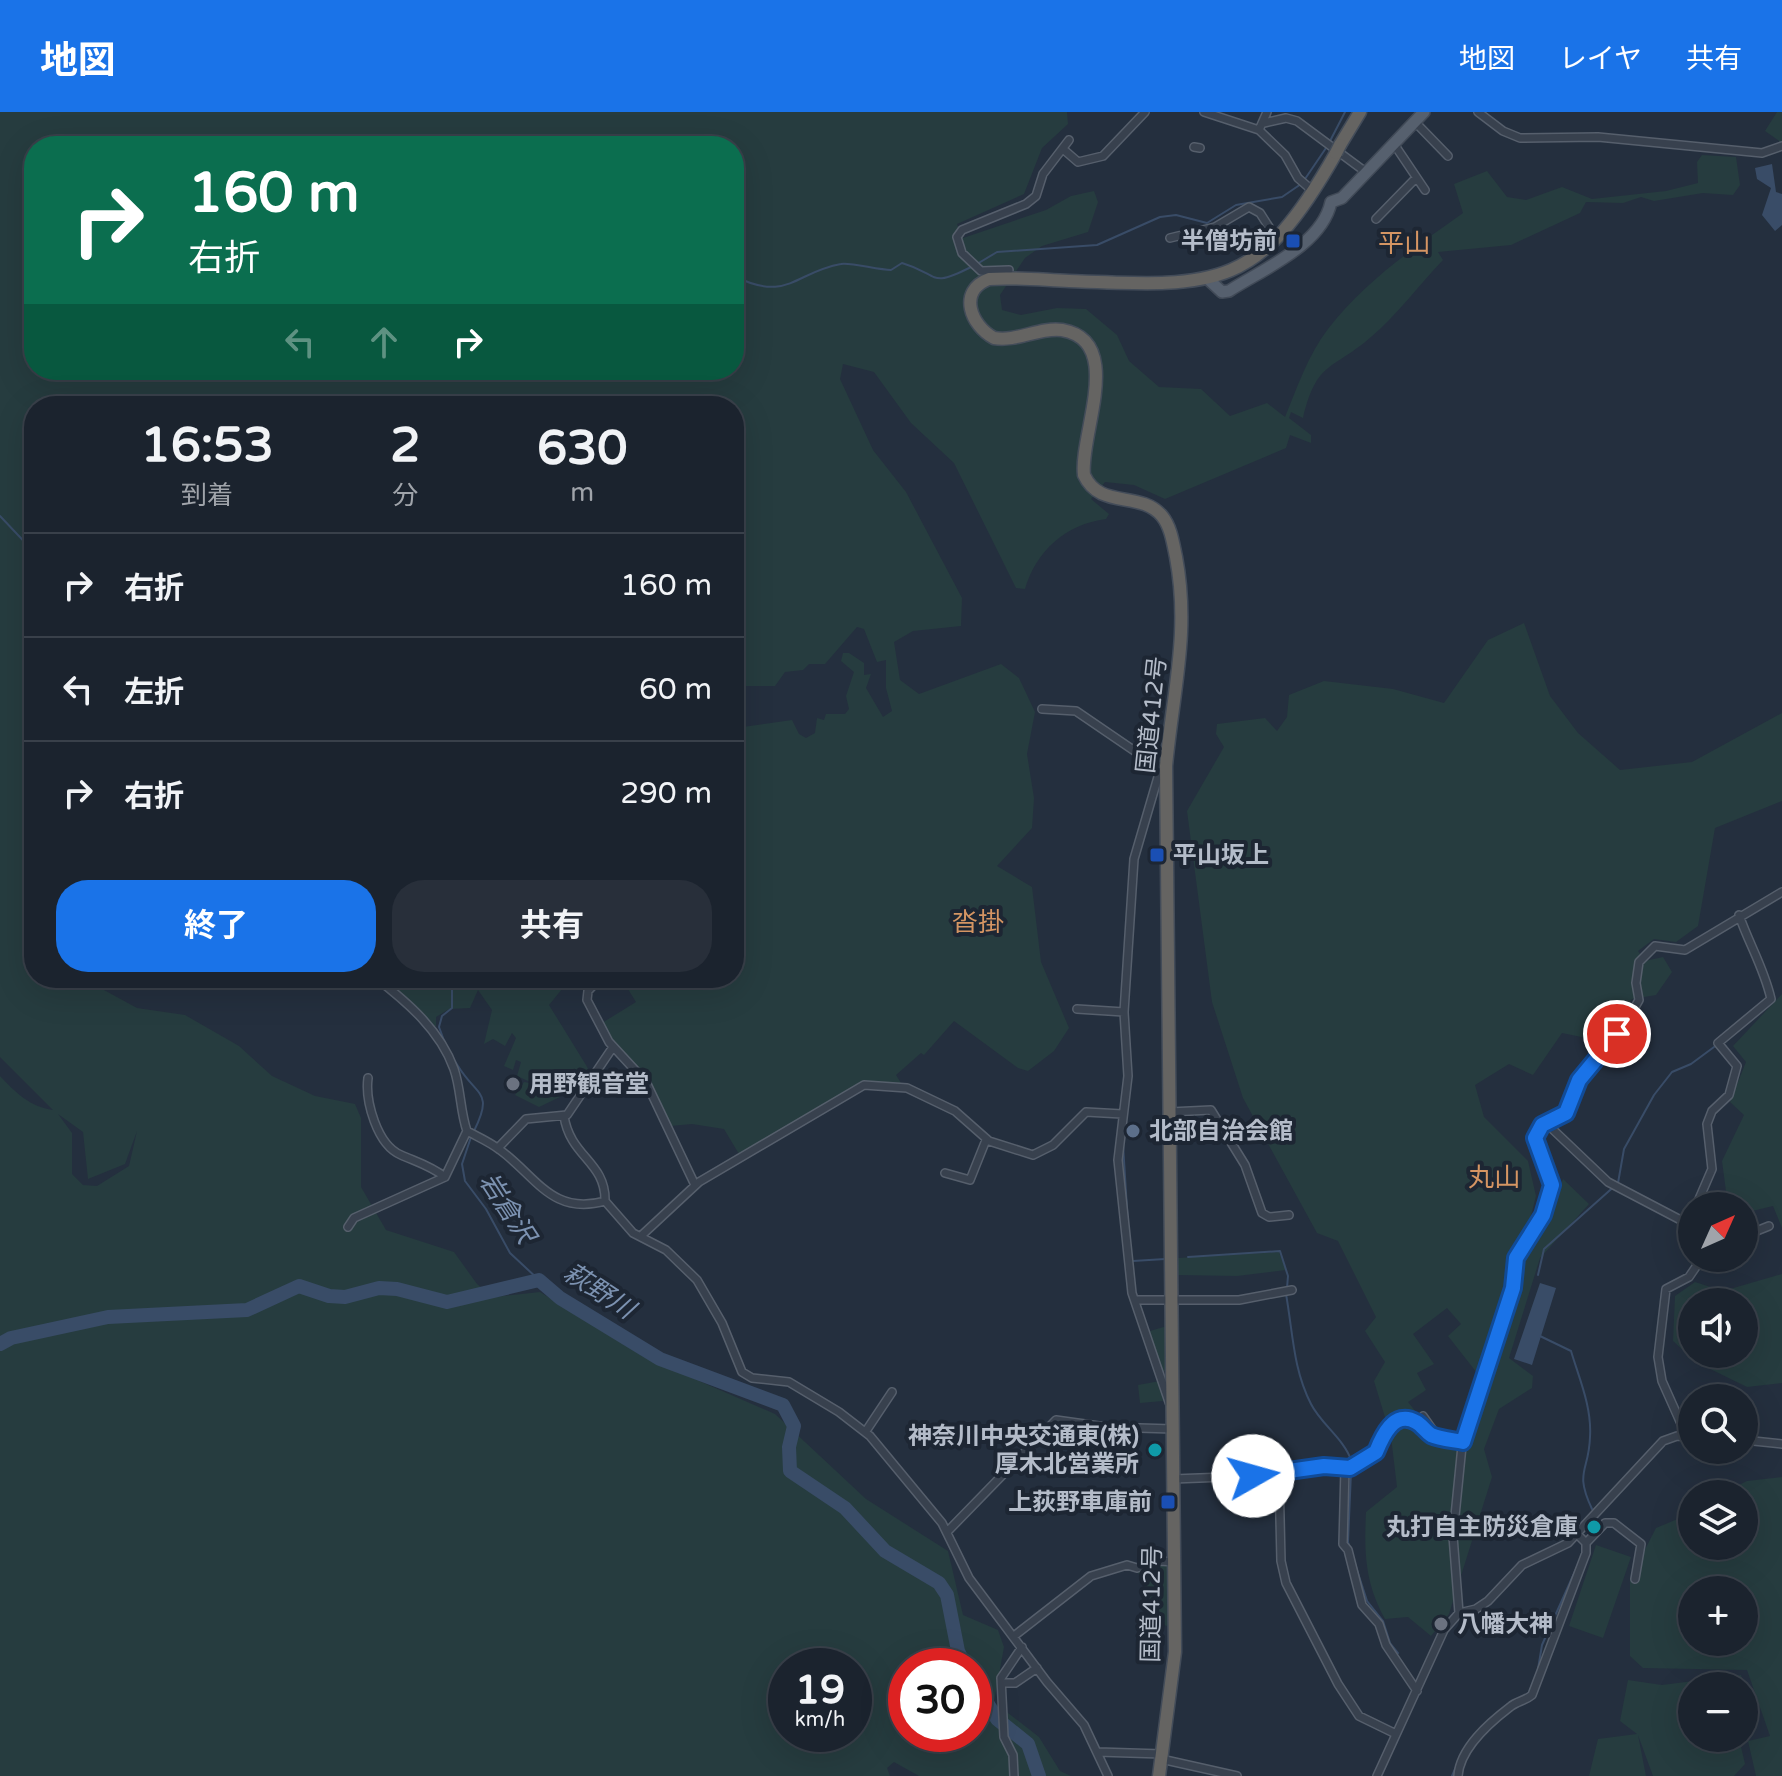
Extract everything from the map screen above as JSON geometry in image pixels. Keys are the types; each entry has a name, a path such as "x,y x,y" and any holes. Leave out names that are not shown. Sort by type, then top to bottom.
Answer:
{"highway":[{"path":"1004,273 1167,285 1208,279 1240,267 1278,239 1333,147 1360,112"},
{"name":"国道412号","path":"1004,273 983,282 974,291 970,307 976,325 987,334 1001,339 1050,330 1069,332 1083,341 1097,368 1083,464 1088,483 1108,498 1148,505 1168,525 1184,612 1166,766 1175,1562 1174,1670 1159,1776"}],"main road":[{"path":"1208,279 1222,292 1229,291 1301,244 1324,220 1331,202 1342,198 1424,112"},
{"path":"1310,189 1331,202"}],"street":[{"path":"1063,149 1078,162 1103,156 1145,112"},
{"path":"1204,112 1261,126 1292,119 1367,173"},
{"path":"1261,126 1267,112"},
{"path":"1478,112 1503,131 1531,140 1598,137 1762,153 1782,146"},
{"path":"1415,122 1438,151 1448,156"},
{"path":"1261,126 1285,155 1299,179 1310,189"},
{"path":"1004,273 979,268 959,247 959,233 1026,204 1036,196 1043,174 1069,140"},
{"path":"1394,144 1425,190"},
{"path":"1376,219 1416,178"},
{"path":"1240,199 1260,213 1278,239"},
{"path":"1170,238 1214,226 1248,207"},
{"path":"1210,217 1214,226"},
{"path":"1042,709 1076,711 1155,765 1166,766"},
{"path":"1166,766 1158,777 1134,859 1124,1012 1128,1076 1122,1114 1119,1178 1127,1264 1135,1300 1173,1411"},
{"path":"1459,1613 1453,1536 1463,1442 1513,1288 1516,1258 1543,1215 1552,1185 1535,1144 1535,1136 1545,1122 1566,1113 1579,1080 1631,1014 1639,1000 1636,983 1639,962 1655,946 1685,950 1782,892"},
{"path":"1702,1192 1712,1169 1707,1124 1712,1111 1729,1095 1737,1066 1718,1043 1771,999 1760,959 1748,941 1739,915"},
{"path":"348,1227 354,1218 445,1177 471,1133 454,1068 442,1044 412,1006 389,988"},
{"path":"591,988 587,1000 613,1047 646,1082 695,1185"},
{"path":"1077,1009 1124,1012"},
{"path":"564,1116 613,1047"},
{"path":"368,1078 367,1090 380,1135 399,1155 416,1158 445,1177"},
{"path":"642,1235 695,1185 864,1085 907,1088 961,1115 986,1140 1035,1155 1053,1145 1081,1115 1097,1110 1122,1114"},
{"path":"1170,1112 1211,1110 1245,1165 1262,1213 1269,1217 1289,1215"},
{"path":"498,1148 526,1119 564,1116"},
{"path":"564,1116 573,1146 600,1175 605,1201 633,1233 666,1250 697,1280 722,1323 742,1372 752,1378 789,1382 866,1431 947,1532 963,1569 1084,1725 1108,1776"},
{"path":"1545,1122 1608,1182 1678,1216"},
{"path":"471,1133 498,1148 553,1197 581,1206 605,1201"},
{"path":"945,1173 970,1180 986,1140"},
{"path":"1758,1230 1769,1226"},
{"path":"1678,1413 1662,1381 1658,1357 1661,1320 1666,1289 1692,1272"},
{"path":"1135,1300 1239,1300 1289,1290"},
{"path":"866,1431 892,1392"},
{"path":"1423,1416 1437,1436"},
{"path":"947,1532 1056,1420 1106,1427 1173,1429"},
{"path":"1173,1479 1279,1475 1309,1468 1345,1468 1376,1452 1381,1434 1391,1425 1413,1420 1437,1436 1463,1442"},
{"path":"1458,1776 1462,1760 1476,1737 1510,1706 1532,1695 1549,1657 1582,1539 1592,1517 1663,1441 1678,1436"},
{"path":"1758,1441 1782,1444"},
{"path":"1345,1468 1343,1544 1348,1550 1362,1605 1379,1624 1386,1645 1417,1691"},
{"path":"1279,1475 1281,1561 1286,1583 1359,1716 1396,1734"},
{"path":"1377,1776 1444,1630 1459,1613 1480,1607 1522,1565 1582,1539 1605,1523 1614,1523 1641,1544 1635,1579"},
{"path":"1014,1636 1091,1576 1127,1565 1137,1568 1160,1561 1175,1562"},
{"path":"1014,1776 1013,1755 1004,1737 1002,1672 1022,1647"},
{"path":"1003,1683 1015,1683 1037,1668"},
{"path":"1098,1752 1161,1757 1237,1776"}],"green space":[{"path":"0,112 1067,112 1068,124 1042,148 1024,194 957,224 963,238 1046,210 1071,196 1094,191 1098,202 1088,232 1042,246 1025,258 1000,295 1002,310 1021,315 1057,308 1086,309 1117,335 1129,361 1159,387 1201,389 1230,416 1267,403 1285,417 1315,350 1342,312 1391,266 1463,213 1454,184 1487,171 1507,197 1526,200 1562,187 1592,199 1666,191 1698,183 1697,162 1702,155 1736,157 1740,185 1733,195 1703,193 1654,201 1641,197 1623,203 1586,202 1580,213 1511,245 1438,252 1443,260 1390,319 1320,376 1308,399 1303,418 1291,412 1289,418 1311,435 1311,443 1290,435 1286,448 1165,499 1134,485 1105,482 1091,499 1109,514 1106,519 1078,527 1055,542 1037,563 1025,589 1016,588 954,463 911,423 874,372 843,364 840,379 873,450 906,492 962,598 961,626 913,631 894,642 900,680 919,694 1001,664 1019,678 1035,712 1027,754 1034,798 1032,828 997,866 1032,887 1041,962 1069,1028 1054,1051 1028,1071 1018,1068 954,1021 924,1055 921,1053 896,1075 901,1083 863,1081 739,1154 724,1129 692,1124 670,1126 649,1082 616,1046 602,1023 636,1002 627,988 744,988 744,727 792,720 799,734 806,738 815,733 817,718 824,720 826,714 845,714 849,709 846,696 854,672 841,661 843,653 849,653 864,663 864,675 871,674 866,688 883,717 892,711 886,688 886,660 877,662 864,629 857,627 825,664 809,664 803,670 785,672 775,686 744,686 744,396 24,396 24,988 100,988 137,1008 185,1015 239,1046 272,1076 315,1096 355,1104 361,1118 361,1187 386,1230 454,1252 477,1284 493,1297 540,1292 644,1357 775,1414 866,1499 948,1551 963,1615 998,1630 1004,1647 994,1702 1039,1737 1060,1771 1071,1776 919,1776 894,1762 887,1768 890,1776 0,1776 0,1076 17,1093 53,1110 0,1057","holes":["58,1114 83,1132 88,1179 125,1164 137,1131 129,1166 97,1186 83,1185 72,1174 72,1133"]},
{"path":"1777,112 1782,112 1782,143 1765,131"},
{"path":"1524,623 1550,696 1578,733 1620,770 1692,762 1782,713 1782,801 1715,828 1698,926 1676,942 1654,939 1638,951 1645,961 1663,957 1672,972 1656,995 1632,999 1601,1041 1562,1033 1533,1075 1509,1064 1475,1085 1484,1117 1528,1161 1536,1196 1531,1216 1539,1222 1552,1209 1563,1179 1589,1204 1540,1258 1509,1358 1533,1376 1532,1388 1499,1409 1484,1449 1492,1477 1449,1614 1431,1636 1408,1617 1385,1619 1373,1593 1366,1554 1366,1512 1397,1487 1391,1437 1374,1381 1385,1362 1365,1331 1376,1317 1338,1241 1317,1233 1243,1098 1212,1002 1187,811 1224,747 1216,734 1217,724 1265,718 1277,731 1287,717 1289,695 1324,681 1393,689 1444,703 1488,640","holes":["1447,1308 1461,1324 1448,1336 1477,1373 1461,1437 1433,1433 1408,1402 1426,1390 1417,1373 1434,1364 1413,1334"]},
{"path":"393,988 563,988 549,1005 590,1073 584,1088 567,1090 542,1076 537,1085 517,1076 521,1062 516,1060 513,1070 504,1066 516,1038 512,1033 505,1046 493,1039 484,1044 492,1010 478,990 470,1008 449,1009 436,1017 436,1026 431,1030 409,1000"},
{"path":"1782,994 1782,1228 1773,1206 1758,1210 1758,1192 1726,1192 1722,1161 1744,1115 1730,1102 1746,1062 1733,1046"},
{"path":"524,1082 553,1087 560,1097 539,1107 515,1095"},
{"path":"1279,1252 1286,1270 1237,1276 1177,1275 1178,1258"},
{"path":"1782,1274 1782,1383 1741,1384 1708,1368 1758,1368 1758,1288 1733,1288"},
{"path":"1695,1282 1714,1288 1686,1288"},
{"path":"1678,1294 1678,1346 1673,1341 1675,1296"},
{"path":"1167,1326 1167,1371 1161,1371 1150,1331"},
{"path":"1160,1381 1163,1401 1140,1403 1138,1385"},
{"path":"1782,1477 1782,1776 1756,1776 1751,1752 1758,1752 1758,1739 1770,1736 1758,1702 1758,1672 1643,1668 1630,1656 1630,1579 1656,1528 1678,1519 1678,1560 1758,1560 1756,1480"},
{"path":"1596,1545 1631,1557 1603,1638 1569,1626"},
{"path":"1161,1563 1168,1565 1169,1627 1160,1623 1137,1570"},
{"path":"1628,1680 1662,1685 1678,1683 1678,1752 1742,1752 1745,1764 1734,1776 1653,1776 1638,1735 1646,1776 1589,1776 1598,1739 1637,1734 1620,1721"}],"water":[{"path":"1772,164 1776,192 1782,194 1782,225 1775,231 1762,215 1771,188 1757,179 1755,168"},
{"path":"1540,1283 1556,1288 1532,1365 1514,1359"}],"waterway":[{"path":"1329,143 1345,112"},
{"path":"1305,179 1326,148"},
{"path":"977,264 997,252 1097,245 1160,217 1176,215 1207,223 1236,205 1282,197 1301,184"},
{"path":"744,280 767,287 779,286 841,264 891,270 902,263 940,278 971,267"},
{"name":"岩倉沢","path":"0,516 24,541"},
{"name":"岩倉沢","path":"452,988 452,1008 442,1016 439,1027 455,1062 481,1095 483,1108 474,1131"},
{"path":"1538,1275 1544,1249 1618,1183 1624,1149 1654,1095 1672,1072 1691,1064 1714,1047"},
{"name":"岩倉沢","path":"471,1137 462,1164 465,1181 486,1209 510,1253 539,1280"},
{"path":"1123,1144 1128,1225"},
{"path":"1188,1257 1280,1251 1288,1276 1287,1288"},
{"path":"1133,1261 1165,1259"},
{"name":"萩野川","path":"0,1344 11,1338 108,1317 247,1310 299,1286 329,1296 345,1297 379,1288 397,1289 447,1302 539,1280 560,1298 660,1359 783,1405 794,1426 789,1447 790,1471 845,1508 885,1551 939,1583 947,1595 957,1648"},
{"path":"1286,1294 1297,1364 1305,1391 1315,1411 1343,1445 1351,1460"},
{"path":"1540,1336 1571,1351 1581,1382 1590,1426 1583,1479 1592,1509"},
{"path":"1351,1472 1348,1542 1367,1601 1383,1621 1390,1643 1398,1653"},
{"path":"1538,1669 1542,1645 1580,1560"},
{"path":"1528,1695 1536,1675"},
{"name":"萩野川","path":"992,1711 997,1719 1028,1744 1039,1776"},
{"path":"1452,1776 1462,1753"}],"place":[{"name":"半僧坊前","path":"1293,241"},
{"name":"平山坂上","path":"1157,855"},
{"name":"用野観音堂","path":"513,1084"},
{"name":"北部自治会館","path":"1133,1131"},
{"name":"神奈川中央交通東(株) 厚木北営業所","path":"1155,1450"},
{"name":"上荻野車庫前","path":"1168,1502"},
{"name":"丸打自主防災倉庫","path":"1594,1527"},
{"name":"八幡大神","path":"1441,1624"}],"district":[{"name":"平山","path":"1404,243"},
{"name":"沓掛","path":"978,922"},
{"name":"丸山","path":"1494,1177"}],"route":[{"path":"1253,1476 1279,1475 1324,1466 1350,1468 1376,1452 1381,1434 1388,1426 1406,1419 1416,1421 1432,1435 1463,1442 1485,1366 1513,1288 1516,1258 1543,1215 1552,1185 1543,1168 1535,1136 1545,1122 1571,1108 1579,1080 1617,1034"}]}
